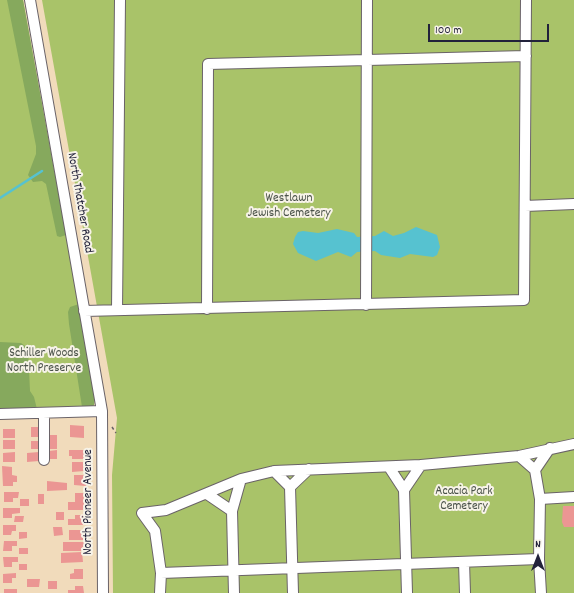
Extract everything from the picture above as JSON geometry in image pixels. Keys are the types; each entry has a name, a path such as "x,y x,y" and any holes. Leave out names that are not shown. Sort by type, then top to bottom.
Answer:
{"street":[{"name":"North Thatcher Road","path":"30,0 102,411"},
{"path":"117,310 120,0"},
{"path":"366,305 367,0"},
{"path":"84,311 524,300 526,0"},
{"path":"207,309 208,64 526,56"},
{"path":"525,206 574,204"},
{"path":"0,414 102,411"},
{"name":"North Pioneer Avenue","path":"102,411 103,593"},
{"path":"44,413 44,460"},
{"path":"160,593 161,573 155,531 142,514 166,510 241,479 274,471 421,465 519,456 550,448 574,444"},
{"path":"535,470 550,448"},
{"path":"519,456 535,470 540,499 539,559 541,593"},
{"path":"404,490 421,465"},
{"path":"389,467 404,490 407,593"},
{"path":"290,487 309,469"},
{"path":"274,471 290,487 293,593"},
{"path":"234,593 232,511 241,479"},
{"path":"207,494 232,511"},
{"path":"540,499 574,497"},
{"path":"161,573 539,559"},
{"path":"464,562 465,593"}],"green space":[{"name":"Schiller Woods North Preserve","path":"0,0 23,0 95,396 94,405 92,407 0,410"},
{"path":"7,0 23,0 66,235 60,237 57,236 46,184 42,181 33,182 28,175 36,154 36,146"},
{"name":"Westlawn Jewish Cemetery","path":"42,0 574,0 574,593 113,593 112,475 117,418"},
{"path":"79,304 95,396 94,405 92,407 82,407 69,324 68,312 70,307"},
{"path":"0,342 21,343 28,348 30,391 34,397 37,409 0,410"}],"water":[{"path":"416,227 437,235 440,247 437,255 433,257 410,254 400,258 381,255 375,251 357,252 351,257 338,252 316,261 298,253 293,244 298,232 303,231 318,233 337,229 354,233 357,237 375,236 384,231 393,236 404,233"}],"building":[{"path":"70,425 84,426 84,438 70,437"},
{"path":"31,427 40,427 40,437 31,437"},
{"path":"3,429 15,429 15,438 3,438"},
{"path":"49,435 57,435 57,449 49,449"},
{"path":"3,440 15,440 15,449 3,449"},
{"path":"31,441 40,441 39,449 31,449"},
{"path":"57,450 57,459 49,459 49,451"},
{"path":"69,450 84,450 84,459 72,459 72,456 69,456"},
{"path":"15,452 15,462 3,462 3,453"},
{"path":"39,452 39,461 27,462 27,453"},
{"path":"72,462 83,462 84,471 72,472"},
{"path":"2,466 12,467 12,475 17,476 17,482 13,482 13,486 3,486"},
{"path":"74,475 84,475 83,480 86,480 86,486 74,485"},
{"path":"47,481 67,483 67,490 47,491"},
{"path":"4,492 19,492 18,498 13,498 13,502 4,502"},
{"path":"75,493 84,493 84,510 68,510 68,502 75,502"},
{"path":"38,494 44,494 44,504 38,504"},
{"path":"20,499 29,499 29,506 20,506"},
{"path":"563,506 574,506 574,527 564,527 562,522"},
{"path":"3,508 20,508 20,513 12,514 12,518 3,518"},
{"path":"56,512 64,512 64,520 56,520"},
{"path":"75,515 83,515 83,525 68,525 68,519 75,519"},
{"path":"15,516 24,516 23,522 14,522"},
{"path":"3,525 16,525 16,531 12,531 11,535 3,535"},
{"path":"53,527 62,527 63,535 54,536"},
{"path":"69,530 83,530 83,540 69,540"},
{"path":"19,532 27,532 27,538 19,539"},
{"path":"4,541 17,541 17,546 12,546 12,551 3,551"},
{"path":"63,542 86,542 85,551 63,551"},
{"path":"19,548 28,548 28,554 19,554"},
{"path":"82,552 83,562 61,563 61,553"},
{"path":"3,557 18,557 18,562 12,562 12,567 4,567"},
{"path":"19,564 27,564 27,570 19,570"},
{"path":"74,569 83,569 83,579 70,579 70,574 74,573"},
{"path":"16,573 16,578 12,578 12,583 3,583 3,574"},
{"path":"27,579 40,579 39,587 27,587"},
{"path":"48,581 57,581 57,589 48,589"},
{"path":"75,586 83,586 84,593 68,593 68,590 75,590"},
{"path":"4,589 17,589 17,593 4,593"}],"waterway":[{"path":"0,198 42,171"}],"park label":[{"name":"Acacia Park Cemetery","path":"464,500"}]}
